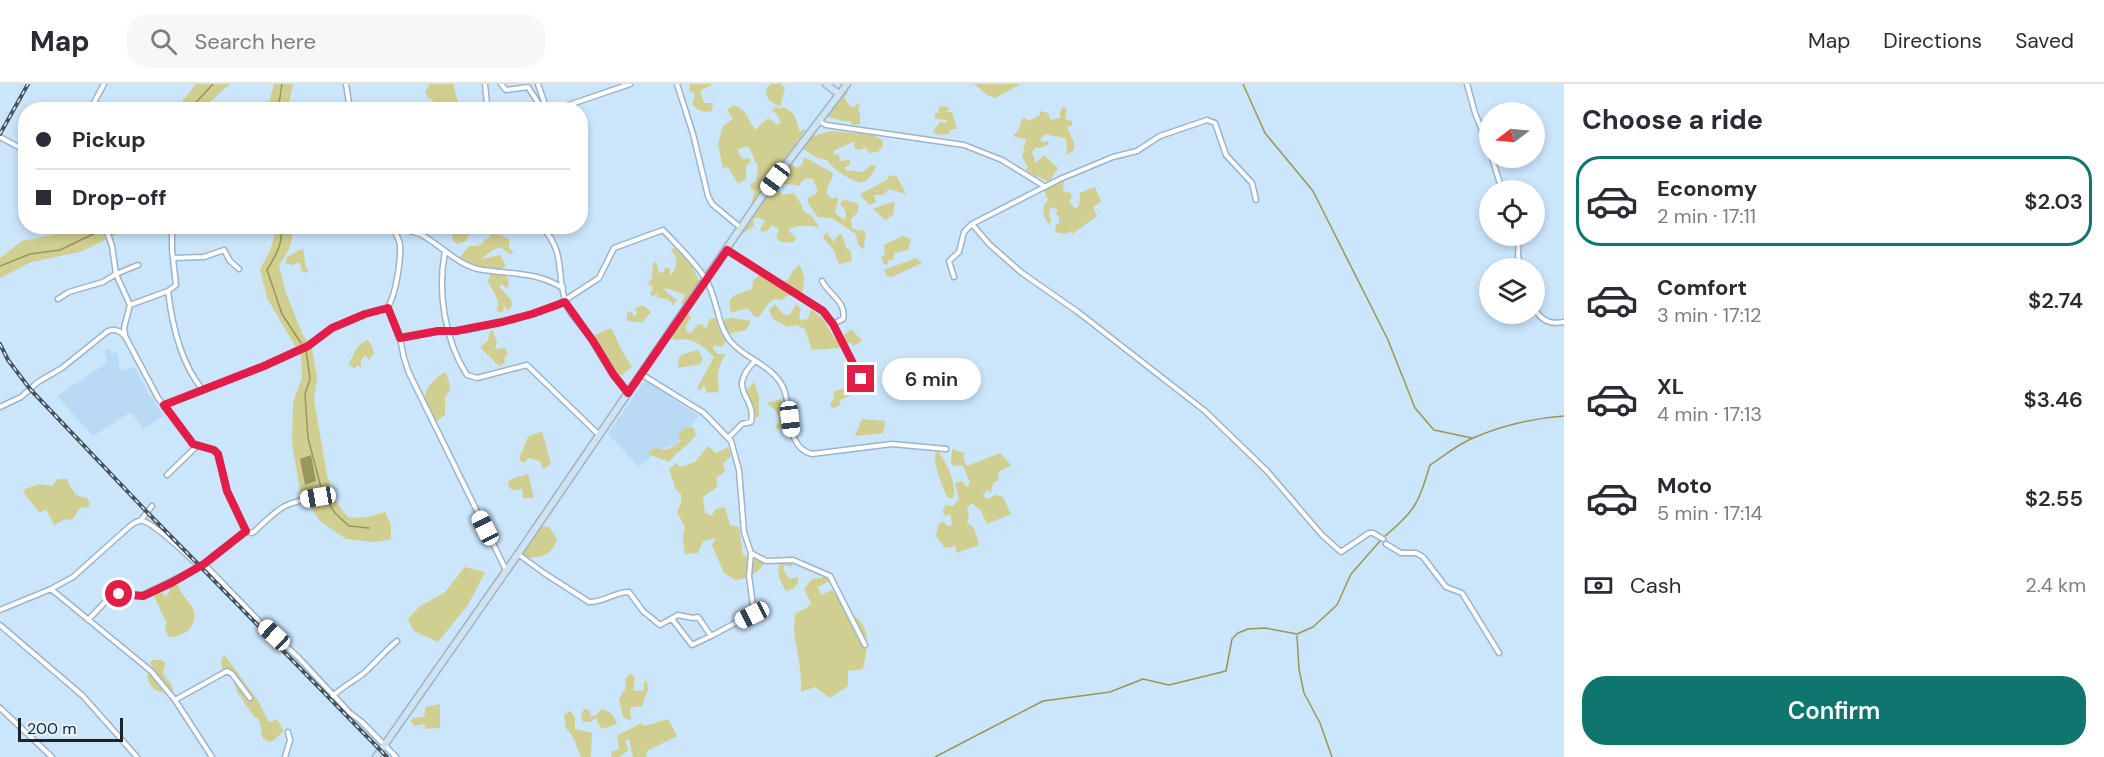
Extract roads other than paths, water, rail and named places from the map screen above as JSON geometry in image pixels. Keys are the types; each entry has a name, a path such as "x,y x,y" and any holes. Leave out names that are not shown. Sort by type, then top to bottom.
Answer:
{"street":[{"path":"95,102 105,84"},
{"path":"346,84 349,102"},
{"path":"485,84 488,102"},
{"path":"501,84 506,90 528,87 539,102"},
{"path":"538,84 543,102"},
{"path":"577,102 630,84"},
{"path":"677,84 693,134 708,196 712,204 741,228"},
{"path":"826,84 839,94"},
{"path":"376,757 518,554 763,195 847,84"},
{"path":"1467,84 1479,122"},
{"path":"954,277 949,261 959,252 964,232 972,224 1045,186 1113,157 1137,151 1160,136 1209,120 1215,123 1226,155 1252,183 1256,200"},
{"path":"819,121 826,125 964,145 1002,160 1045,186"},
{"path":"0,137 18,147"},
{"path":"972,224 989,244 1022,273 1078,312 1205,411 1267,471 1322,535 1341,552 1369,533 1383,539"},
{"path":"400,338 466,330 516,319 565,302 599,278 614,249 663,230 706,280 726,334 737,347 770,370 782,386 789,408 792,436 805,452 812,454 892,444 946,449"},
{"path":"108,234 116,274 130,305 125,336"},
{"path":"130,305 168,291 175,286 172,234"},
{"path":"397,234 399,257 393,296 388,308 400,338 404,358 409,373 506,571"},
{"path":"419,234 445,252 476,268 534,275 563,288"},
{"path":"548,234 554,241 565,302 628,393"},
{"path":"173,258 204,257 224,250 230,261 239,269"},
{"path":"727,250 823,311 833,324 861,379"},
{"path":"445,252 443,297 448,331 455,354 467,375 477,378 527,365 599,435"},
{"path":"58,299 69,292 104,282 138,265"},
{"path":"822,281 841,304 843,310 843,319 833,324"},
{"path":"168,291 176,336 186,368 202,389"},
{"path":"164,405 308,346 332,328 365,314 388,308"},
{"path":"1545,320 1555,324 1564,322"},
{"path":"0,406 21,397 38,382 72,360 100,336 126,321"},
{"path":"114,329 119,330 125,336 164,405 197,446 214,450 218,454 227,491 246,531 252,533 288,503 318,497"},
{"path":"729,437 742,424 751,422 752,415 742,381 744,372 755,361"},
{"path":"641,374 710,417 729,437 738,462 744,532 751,553 749,576 754,613 692,645 672,619"},
{"path":"167,475 197,446"},
{"path":"0,610 51,589 78,573 130,526 140,520 152,506"},
{"path":"140,520 153,527 202,565 298,657 333,696 396,757"},
{"path":"88,620 107,600 116,595 143,596 202,565 246,531"},
{"path":"1386,544 1401,554 1416,553 1423,557 1449,589 1462,593 1499,653"},
{"path":"751,553 766,561 793,560 830,576 865,645"},
{"path":"518,554 584,600 594,602 627,592 656,623 662,625 678,615 698,617 711,636"},
{"path":"51,589 151,671 175,700 212,757"},
{"path":"0,625 83,696 137,757"},
{"path":"333,696 363,674 397,641"},
{"path":"175,700 227,671 232,674 250,698"},
{"path":"0,708 52,757"},
{"path":"285,757 290,740 288,732"}],"waterway":[{"path":"196,102 213,84"},
{"path":"279,102 282,84"},
{"path":"1243,84 1265,133 1313,191 1388,340 1415,408 1434,430 1472,438"},
{"path":"0,266 30,254 60,250 93,234"},
{"path":"282,234 276,255 267,270 282,314 301,343"},
{"path":"306,350 310,379 305,394 308,438 323,495 335,513 349,526 369,528"},
{"path":"1384,537 1403,520 1414,506 1430,465 1451,450 1467,441 1506,426 1564,416"},
{"path":"935,757 1043,701 1110,692 1143,679 1169,685 1226,671 1232,639 1238,633 1248,629 1265,628 1297,634 1313,627 1337,605 1351,574 1380,541"},
{"path":"1297,636 1299,669 1304,693 1320,723 1332,757"}],"railway":[{"path":"0,134 28,84"},
{"path":"0,344 8,360 30,389 387,757"}]}
